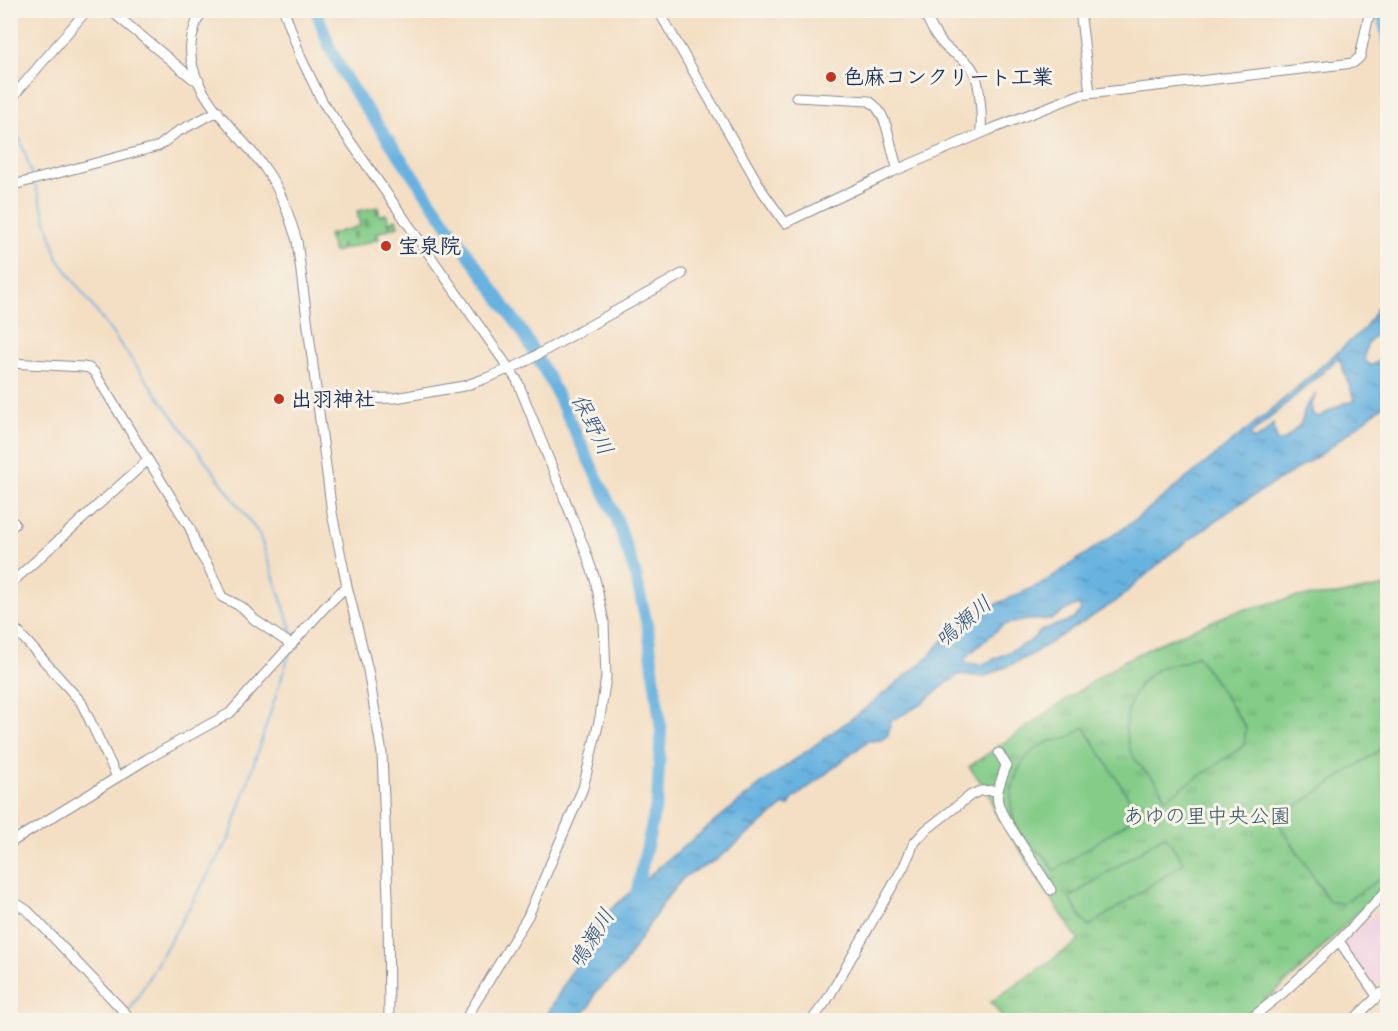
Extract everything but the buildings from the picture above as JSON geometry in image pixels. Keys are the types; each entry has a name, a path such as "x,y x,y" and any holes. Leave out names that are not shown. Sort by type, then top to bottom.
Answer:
{"street":[{"path":"10,100 87,10"},
{"path":"110,10 183,72 199,81"},
{"path":"205,10 198,17 189,43 193,69 205,95 266,169 285,202 297,241 332,513 368,670 382,754 388,896 389,1020"},
{"path":"284,10 300,58 322,101 517,380 551,460 595,579 604,622 606,677 600,717 583,788 528,916 465,1020"},
{"path":"658,10 758,183 785,223 980,134 1066,100 1090,93 1353,63 1360,57 1370,10"},
{"path":"922,10 944,45 972,67 977,80 982,126 980,134"},
{"path":"1080,10 1090,93"},
{"path":"796,96 869,101 875,105 884,120 898,170"},
{"path":"10,186 159,146 177,132 218,111"},
{"path":"318,400 395,398 464,386 510,369 560,344 682,274"},
{"path":"10,363 89,368 98,376 190,528 198,550 222,597 242,607 255,620 294,642"},
{"path":"10,584 148,460"},
{"path":"10,519 15,524 10,528"},
{"path":"10,843 117,777 230,713 325,607 347,586"},
{"path":"10,623 81,702 117,777"},
{"path":"999,753 1006,765 996,799 1001,812 1051,890"},
{"path":"812,1020 827,1000 920,836 971,795 980,791 997,790"},
{"path":"1250,1020 1339,941 1388,889"},
{"path":"10,899 28,911 129,1017"},
{"path":"1339,941 1377,996"},
{"path":"1353,1020 1381,993 1388,1003"}],"shaded area":[{"path":"1387,905 1387,995 1380,983 1373,986 1344,943 1377,911"}],"green space":[{"path":"378,207 380,216 386,214 390,222 396,219 398,226 377,233 379,239 334,252 328,235 360,226 357,211"},
{"name":"あゆの里中央公園","path":"1387,586 1387,895 1358,912 1294,976 1255,1009 1238,1020 1004,1020 991,1002 1079,941 994,810 989,792 969,767 1122,662 1160,643 1234,612 1296,597 1337,595"},
{"path":"1197,655 1246,728 1244,746 1165,799 1156,782 1135,759 1129,746 1126,720 1134,695 1151,674 1162,667 1184,662"},
{"path":"1084,727 1134,806 1133,818 1054,871 1047,859 1029,845 1020,834 1015,822 1011,796 1018,771 1034,750 1046,743 1070,736"},
{"path":"1387,745 1387,874 1342,904 1329,901 1277,820"},
{"path":"1165,835 1184,863 1088,927 1069,898"}],"water":[{"name":"鳴瀬川","path":"1387,292 1388,317 1367,346 1365,360 1371,366 1387,353 1387,403 1320,455 1238,505 1170,554 1115,602 1027,657 984,677 959,674 918,706 891,721 888,735 881,740 868,741 792,800 789,806 783,806 716,860 685,876 665,900 621,969 595,993 590,1006 577,1020 544,1020 602,917 667,860 765,781 862,711 924,661 963,619 1043,583 1131,523 1270,411 1365,328","holes":["1339,358 1355,401 1344,403 1319,417 1313,415 1311,405 1317,393 1306,406 1301,423 1285,440 1277,441 1273,424 1263,435 1253,440 1250,435","1073,606 1080,606 1080,611 1074,619 1042,630 1029,642 982,665 964,663 966,657 1003,625 1027,620 1052,619"]}],"waterway":[{"name":"保野川","path":"316,10 330,48 349,84 522,331 550,380 616,517 635,573 648,629 661,730 657,801 635,899"},
{"path":"1355,10 1383,16 1388,40"},
{"path":"10,130 20,139 33,178"},
{"path":"35,184 58,259 259,534 294,637"},
{"path":"129,1012 230,837 289,655 294,648"}],"place":[{"name":"色麻コンクリート工業","path":"831,77"},
{"name":"宝泉院","path":"386,246"},
{"name":"出羽神社","path":"279,399"}]}
